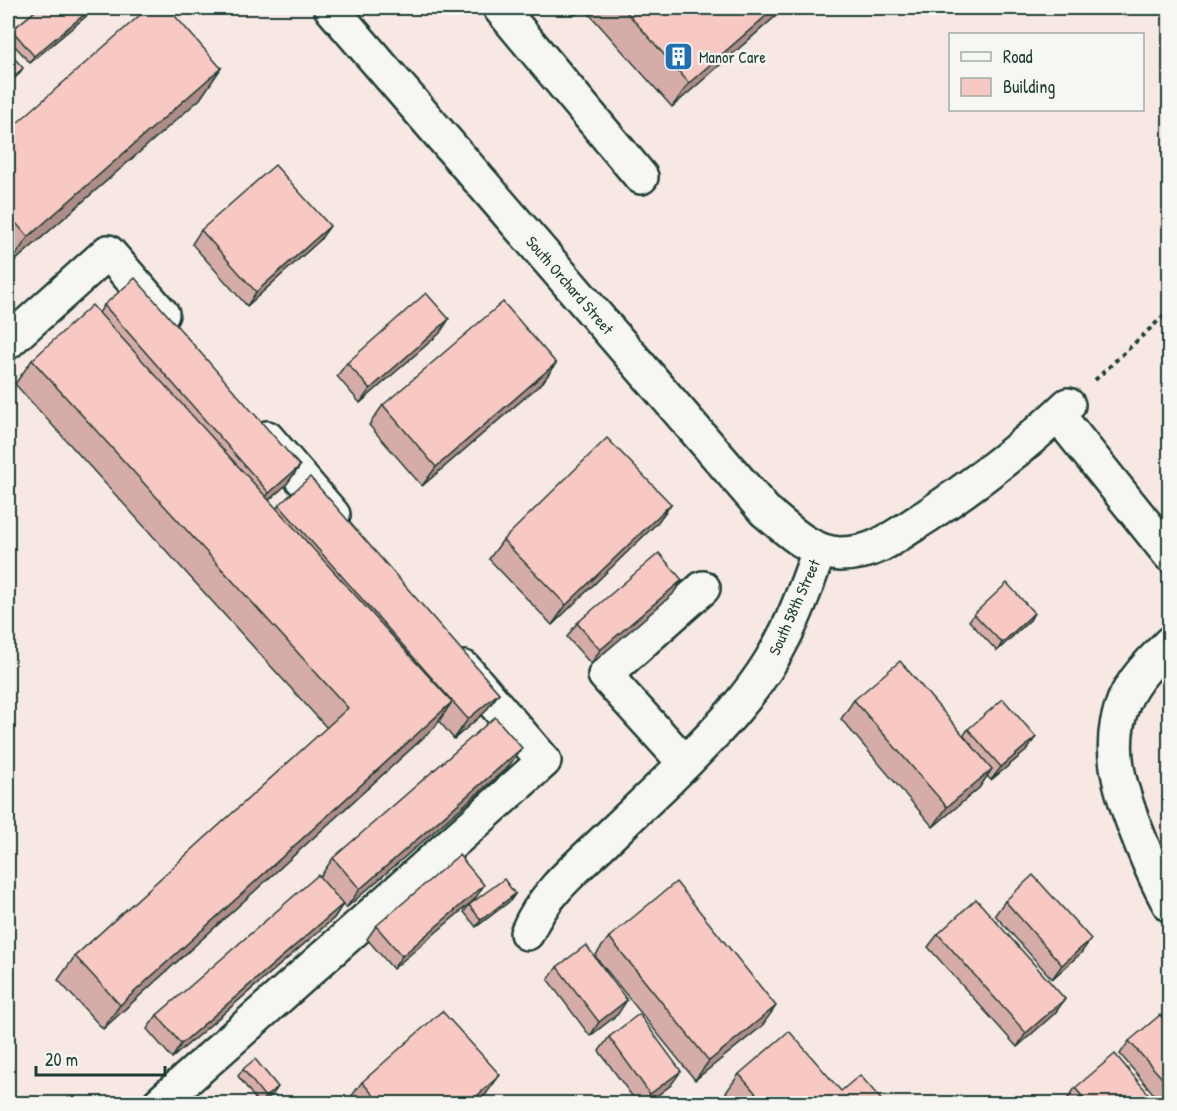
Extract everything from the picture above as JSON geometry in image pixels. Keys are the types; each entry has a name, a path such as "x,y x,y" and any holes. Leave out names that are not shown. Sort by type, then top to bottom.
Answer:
{"street":[{"name":"South Orchard Street","path":"331,8 765,511 795,536 819,551"},
{"path":"500,8 641,177"},
{"path":"8,342 108,252 178,334"},
{"name":"South 58th Street","path":"527,933 533,918 566,877 685,763 736,708 773,657 803,597 819,551 839,554 860,552 879,545 944,504 1063,410"},
{"path":"1063,410 1170,555"},
{"path":"248,416 350,534"},
{"path":"685,763 605,675 703,588"},
{"path":"159,1104 544,761 443,643"},
{"path":"1170,643 1148,665 1125,699 1115,737 1118,781 1150,867 1170,905"}],"path":[{"path":"1063,410 1170,310"}],"building":[{"path":"39,8 92,8 34,56 12,30"},
{"path":"148,8 168,8 221,68 28,237 8,214 8,131"},
{"path":"623,8 775,8 689,83"},
{"path":"8,51 23,68 8,82"},
{"path":"275,165 330,226 256,292 201,230"},
{"path":"135,278 300,466 269,493 104,305"},
{"path":"426,293 449,319 370,389 347,363"},
{"path":"503,302 556,363 436,467 383,405"},
{"path":"92,305 452,702 120,1005 75,956 348,708 32,360"},
{"path":"607,438 671,504 566,605 503,540"},
{"path":"310,477 499,693 468,719 279,505"},
{"path":"659,553 682,580 600,650 577,623"},
{"path":"1007,583 1034,613 1002,643 974,614"},
{"path":"900,661 992,769 947,807 854,700"},
{"path":"1003,699 1036,737 1001,767 968,729"},
{"path":"495,717 522,748 360,889 333,858"},
{"path":"459,855 484,885 402,956 376,926"},
{"path":"318,875 343,904 181,1044 157,1015"},
{"path":"1033,875 1091,939 1062,965 1005,901"},
{"path":"504,879 515,894 481,920 469,905"},
{"path":"676,882 776,1006 709,1061 609,937"},
{"path":"976,899 1065,999 1026,1033 938,934"},
{"path":"586,945 627,1000 599,1022 557,967"},
{"path":"442,1011 500,1075 468,1104 381,1104 362,1082"},
{"path":"639,1014 681,1071 650,1094 609,1037"},
{"path":"1160,1015 1170,1026 1170,1087 1129,1041"},
{"path":"789,1031 841,1091 860,1075 885,1104 765,1104 739,1074"},
{"path":"1115,1054 1157,1104 1089,1104 1075,1088"},
{"path":"255,1059 278,1087 265,1097 243,1069"}],"place":[{"name":"Manor Care","path":"678,57"}]}
